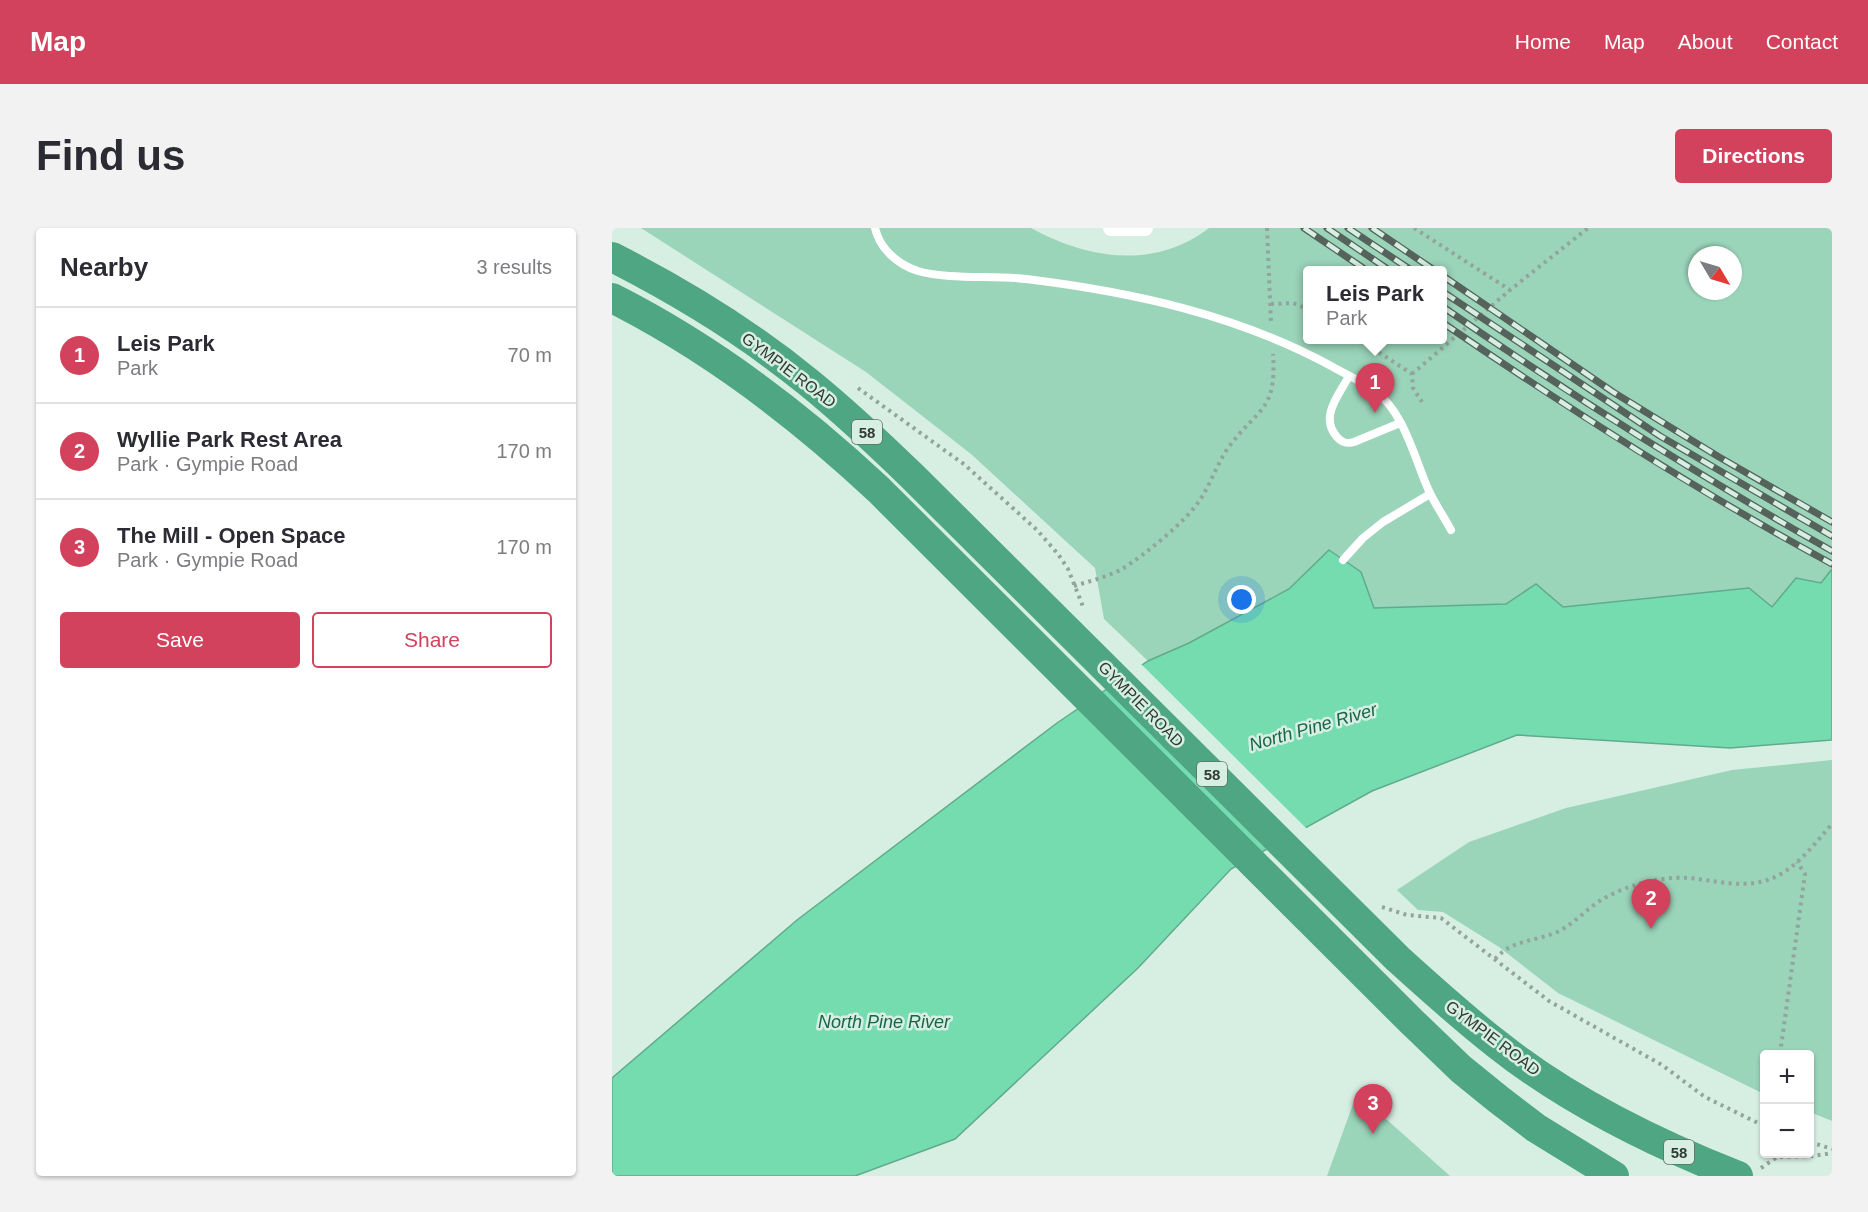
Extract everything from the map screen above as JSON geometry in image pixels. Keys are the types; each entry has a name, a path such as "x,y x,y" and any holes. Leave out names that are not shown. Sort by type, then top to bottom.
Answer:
{"highway":[{"name":"GYMPIE ROAD","path":"612,257 706,309 764,348 814,387 875,440 1443,1000 1524,1064 1621,1124 1686,1155 1738,1176"},
{"name":"GYMPIE ROAD","path":"612,298 712,356 814,431 879,490 1461,1069 1536,1128 1614,1176"}],"street":[{"path":"1111,228 1145,228"}],"lane":[{"path":"875,228 886,251 899,262 918,271 953,275 1002,276 1067,284 1159,301 1245,326 1302,350 1349,376 1383,398 1390,406 1400,423 1430,494 1451,530"},
{"path":"1349,376 1329,416 1330,426 1339,440 1346,444 1354,442 1400,423"},
{"path":"1343,560 1363,538 1383,522 1430,494"}],"path":[{"path":"1266,228 1271,323"},
{"path":"1414,228 1510,290"},
{"path":"1412,374 1510,290 1588,228"},
{"path":"1270,304 1293,303 1303,307"},
{"path":"1367,344 1412,374"},
{"path":"1074,586 1108,576 1121,569 1190,513 1206,490 1229,447 1268,401 1274,384 1273,350"},
{"path":"1412,374 1413,388 1422,402"},
{"path":"1495,959 1509,946 1558,931 1570,925 1600,901 1638,884 1674,878 1729,884 1757,882 1779,875 1797,862 1832,824"},
{"path":"1781,1050 1804,874 1797,862"},
{"path":"1379,905 1397,913 1441,918 1549,1002 1662,1065 1706,1097 1760,1124"},
{"path":"1814,1144 1832,1151"},
{"path":"1814,1156 1832,1151"}],"shaded area":[{"path":"641,228 1031,228 1053,239 1098,253 1144,255 1166,250 1188,241 1209,228 1832,228 1832,569 1821,583 1796,578 1772,607 1748,588 1563,607 1536,584 1506,604 1374,608 1361,573 1329,550 1289,589 1189,643 1148,661 1104,619 1095,568 971,454 866,372"},
{"path":"1832,760 1832,1121 1814,1114 1814,1050 1760,1050 1760,1092 1558,993 1499,947 1443,912 1418,910 1397,890 1469,842 1566,808 1732,770"},
{"path":"1357,1093 1450,1176 1327,1176"}],"water":[{"name":"North Pine River","path":"1329,550 1361,572 1374,608 1506,604 1536,584 1563,607 1749,588 1772,607 1796,578 1821,583 1832,569 1832,740 1730,748 1517,735 1372,791 1231,869 1138,968 955,1139 855,1176 612,1176 612,1078 797,920 1057,723 1148,661 1189,643 1289,589"}],"pier":[{"path":"1140,663 1308,830 1268,851 1104,687"}],"railway":[{"path":"1304,228 1360,266"},
{"path":"1327,228 1383,266"},
{"path":"1348,228 1405,266"},
{"path":"1372,228 1428,266"},
{"path":"1447,279 1613,392 1832,522"},
{"path":"1447,295 1660,436 1832,536"},
{"path":"1447,310 1634,433 1832,551"},
{"path":"1447,326 1634,448 1732,508 1832,564"}],"place":[{"name":"Leis Park","path":"1375,413"},
{"name":"Wyllie Park Rest Area","path":"1651,929"},
{"name":"The Mill - Open Space","path":"1373,1134"}]}
